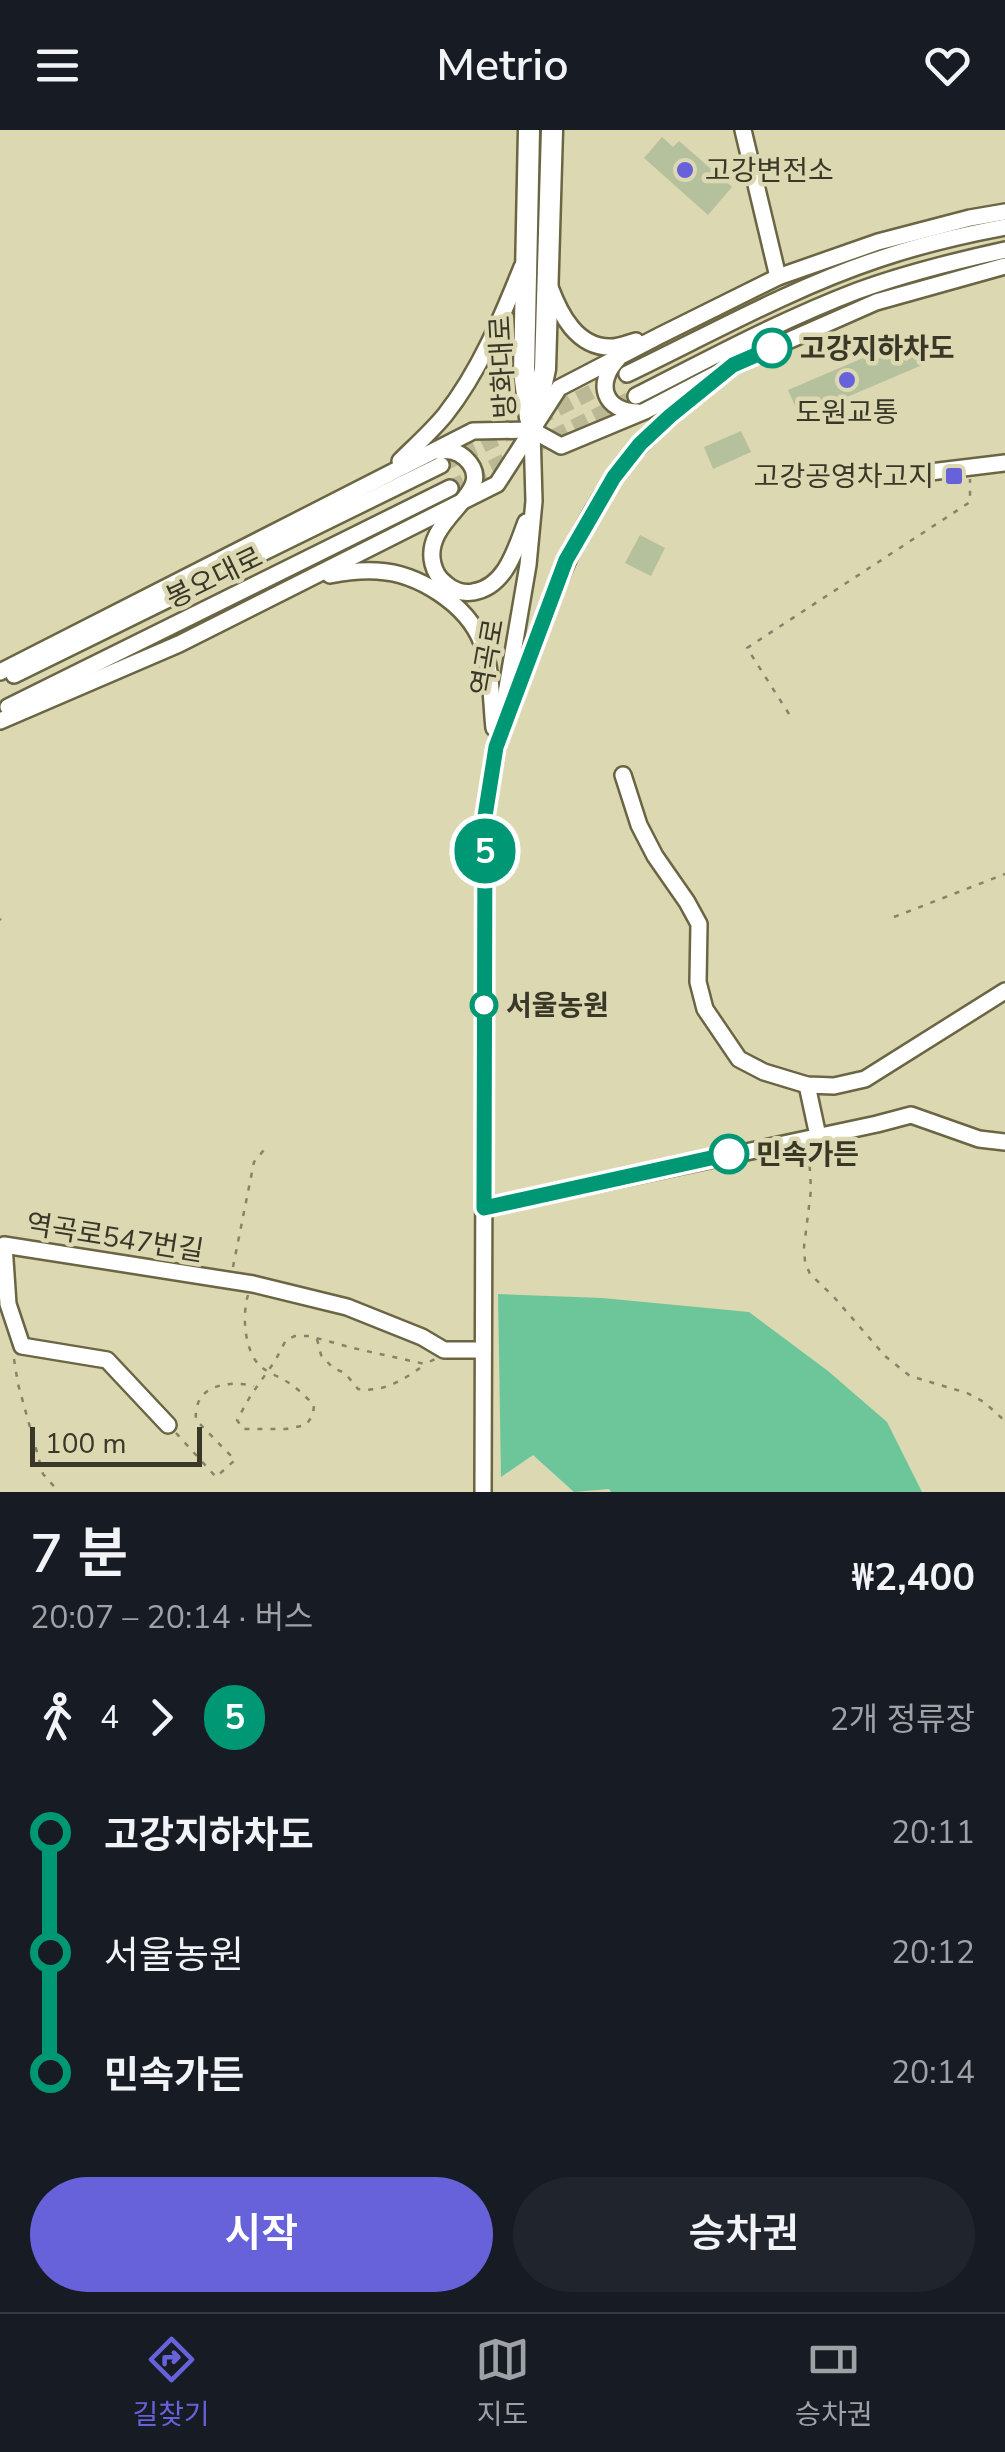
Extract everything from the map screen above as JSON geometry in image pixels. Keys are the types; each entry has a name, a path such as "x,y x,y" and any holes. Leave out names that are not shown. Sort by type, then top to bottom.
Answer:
{"main road":[{"name":"방화대로","path":"529,130 524,372 532,430"},
{"name":"방화대로","path":"532,430 546,370 552,130"}],"street":[{"path":"742,130 778,278"},
{"path":"0,721 180,644 497,484 559,388 659,336 778,278 878,242 1005,212"},
{"path":"628,374 789,296 877,260 1005,227"},
{"path":"636,396 790,318 859,290 930,267 1005,250"},
{"path":"388,472 436,425 464,386 528,254"},
{"path":"437,458 473,431 532,430 561,446 645,411 733,365 876,302 1005,266"},
{"path":"550,286 558,309 573,331 596,344 610,347 659,336"},
{"path":"619,357 604,381 605,393 620,409 645,411"},
{"path":"496,747 566,560 592,512 640,444 733,365"},
{"name":"역곡로","path":"484,1492 485,816 528,564 534,500 532,430"},
{"path":"0,672 388,472 437,458 448,450 459,453 474,470 475,482 431,546 435,572 452,589 477,592 502,574 534,500"},
{"name":"봉오대로","path":"0,682 437,458"},
{"path":"922,473 1005,463"},
{"name":"봉오대로","path":"0,712 450,488"},
{"path":"312,578 379,570 417,581 452,604 481,642 496,747"},
{"path":"623,775 639,824 655,856 699,924 698,982 705,1009 739,1059 764,1072 807,1085 834,1086 864,1079 1005,991"},
{"path":"807,1085 812,1137"},
{"path":"484,1208 911,1115 979,1139 1005,1142"},
{"name":"역곡로547번길","path":"22,1346 8,1304 4,1245 253,1284 348,1308 422,1337 444,1350 483,1350"},
{"path":"22,1346 107,1360 168,1424"}],"path":[{"path":"789,714 747,648 970,502 970,467"},
{"path":"894,918 1005,874"},
{"path":"812,1137 804,1246 810,1274 885,1356 910,1376 968,1393 1005,1422"},
{"path":"231,1280 254,1162 268,1145"},
{"path":"253,1284 244,1314 246,1334 258,1364 268,1371 288,1382 314,1405 306,1425 243,1429 237,1420 256,1386 268,1371 286,1340 295,1336 426,1364"},
{"path":"316,1338 321,1355 333,1368 345,1372 358,1389 372,1391 410,1375 444,1350"},
{"path":"22,1346 13,1360 18,1384 43,1474 59,1492"},
{"path":"168,1424 216,1477 234,1460 196,1420 197,1403 220,1385 256,1386"}],"green space":[{"path":"498,1294 602,1298 749,1312 828,1371 887,1422 922,1492 574,1492 533,1455 501,1477"}],"building":[{"name":"고강변전소","path":"662,137 673,147 679,141 732,187 708,215 644,158"},
{"path":"919,343 927,363 800,417 788,390 870,355 872,361"},
{"path":"741,431 751,452 713,469 704,447"},
{"path":"640,535 665,548 651,576 625,563"}],"tunnel":[{"path":"537,419 627,374"},
{"path":"450,488 636,396"},
{"path":"441,465 512,431"}],"bus line":[{"name":"5","path":"729,1154 484,1208 485,816 496,747 566,560 592,512 640,444 670,416 733,365 772,348"}],"place":[{"name":"고강변전소","path":"685,170"},
{"name":"고강지하차도","path":"772,348"},
{"name":"도원교통","path":"847,380"},
{"name":"고강공영차고지","path":"954,476"},
{"name":"서울농원","path":"484,1005"},
{"name":"민속가든","path":"729,1154"}]}
